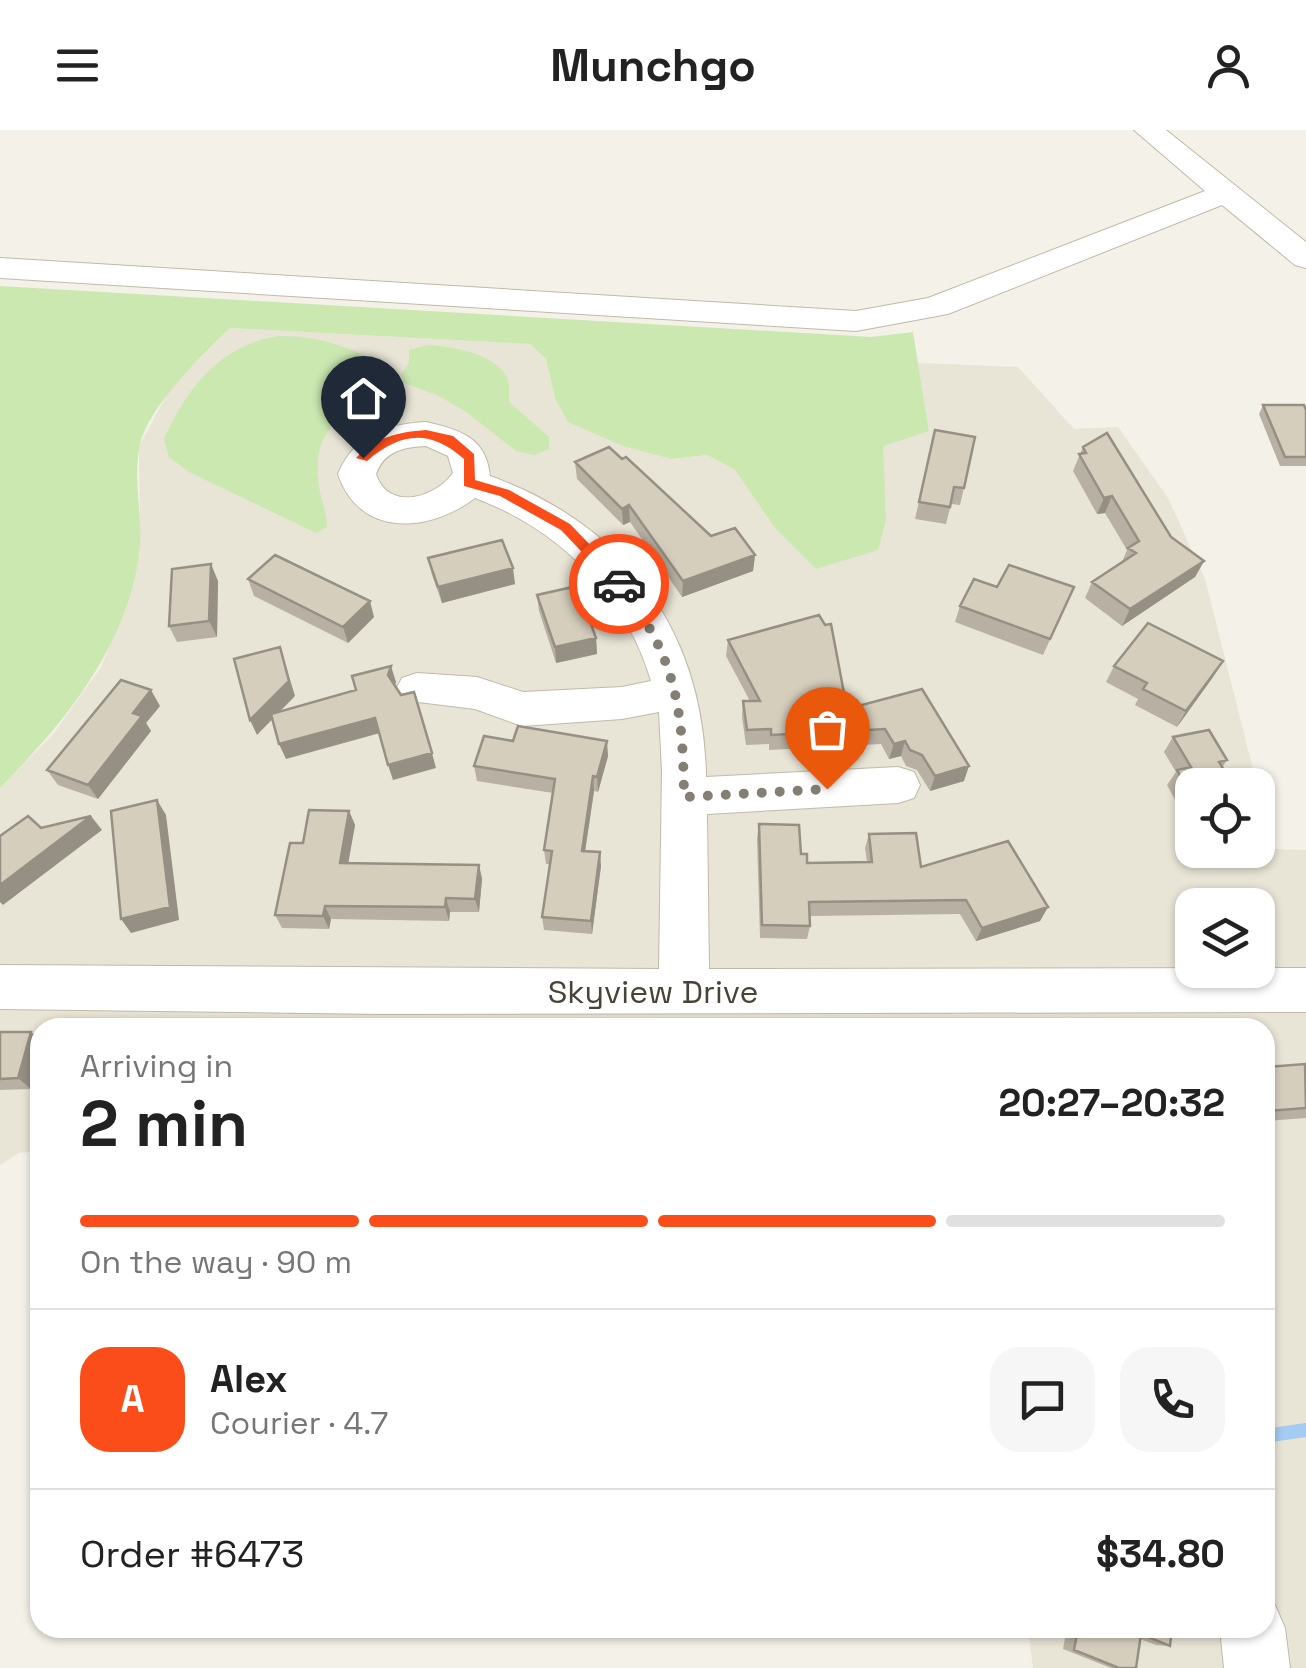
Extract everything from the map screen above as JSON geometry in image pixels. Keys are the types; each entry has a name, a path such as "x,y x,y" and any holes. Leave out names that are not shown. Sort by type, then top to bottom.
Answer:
{"street":[{"path":"1148,130 1306,258"},
{"path":"0,268 856,322 936,307 1224,194"},
{"path":"468,482 536,508 566,527 605,566 642,612 666,656 676,692 684,797 670,1004"},
{"path":"417,689 478,693 522,709 622,702 676,692"},
{"path":"684,797 898,785"},
{"name":"Skyview Drive","path":"0,988 86,1008 378,1010 670,1004 1070,1010 1306,990"},
{"path":"1253,1638 1257,1668"}],"shaded area":[{"path":"230,328 530,344 546,359 555,398 672,459 707,455 735,470 775,528 886,520 882,445 929,430 918,363 1018,367 1074,429 1118,427 1168,498 1205,579 1253,768 1175,768 1175,868 1275,868 1275,849 1306,850 1306,1668 1033,1668 1029,1638 1275,1638 1275,1018 30,1018 30,1152 19,1153 0,1165 0,788 54,733 101,667 125,609 140,554 139,446 170,389"}],"green space":[{"path":"0,286 871,337 913,332 929,431 883,446 886,520 878,550 816,569 775,528 735,470 707,455 672,459 623,446 568,422 555,398 546,359 530,344 230,328 176,384 144,433 137,462 139,556 132,590 106,654 47,738 0,788"},
{"path":"278,336 332,343 382,363 334,424 319,451 318,479 327,527 316,533 189,472 169,457 164,439 183,403 208,372 239,349"},
{"path":"428,345 460,350 494,363 507,378 509,402 549,437 549,449 534,455 516,451 465,411 404,383 401,375 409,363 409,350"}],"building":[{"path":"1263,405 1304,405 1306,457 1285,457"},
{"path":"935,430 975,437 964,488 954,487 950,507 919,502"},
{"path":"1107,433 1171,537 1204,561 1130,609 1092,582 1136,553 1128,548 1139,541 1112,496 1104,498 1079,454 1086,453 1083,447"},
{"path":"609,447 622,459 626,457 711,536 735,528 755,555 683,581 629,505 622,509 575,462"},
{"path":"502,540 513,568 438,587 428,558"},
{"path":"275,555 370,601 343,627 248,579"},
{"path":"211,564 209,621 169,626 172,569"},
{"path":"1009,565 1074,587 1050,639 960,606 974,579 997,587"},
{"path":"577,586 596,638 555,647 537,595"},
{"path":"819,615 825,625 831,624 847,709 922,689 969,766 935,776 922,755 910,750 905,741 894,744 885,729 771,735 771,729 747,730 743,701 760,701 728,640"},
{"path":"1148,623 1223,661 1186,711 1143,689 1147,683 1114,666"},
{"path":"280,647 289,681 250,720 234,659"},
{"path":"391,666 388,675 401,695 414,692 432,753 388,765 375,718 279,744 271,714 356,690 352,676"},
{"path":"121,680 151,690 133,713 142,716 88,785 47,770"},
{"path":"518,726 607,741 597,777 593,776 582,851 600,852 591,921 542,917 552,851 544,850 555,779 474,766 484,736 513,741"},
{"path":"1209,730 1227,760 1219,762 1223,768 1186,768 1191,767 1173,737"},
{"path":"157,800 170,907 121,919 111,811"},
{"path":"309,810 349,811 340,863 479,865 475,899 446,898 445,907 325,906 323,916 275,915 290,843 303,843"},
{"path":"28,816 41,828 91,816 0,885 0,836"},
{"path":"759,824 799,825 801,854 807,854 807,863 872,862 869,834 916,833 921,867 1008,841 1048,907 982,928 966,900 809,902 810,926 762,925"},
{"path":"0,1032 30,1032 18,1078 0,1079"},
{"path":"1305,1064 1306,1108 1275,1110 1275,1066"},
{"path":"1076,1638 1140,1638 1136,1668 1119,1668 1074,1650"},
{"path":"1151,1638 1171,1638 1170,1646"}],"waterway":[{"path":"1275,1435 1306,1430"}],"way so far":[{"path":"619,584 642,612 666,656 678,700 684,797 827,789"}],"route":[{"path":"363,458 378,444 401,436 426,434 448,438 470,457 472,474 468,482 505,493 566,527 619,584"}]}
